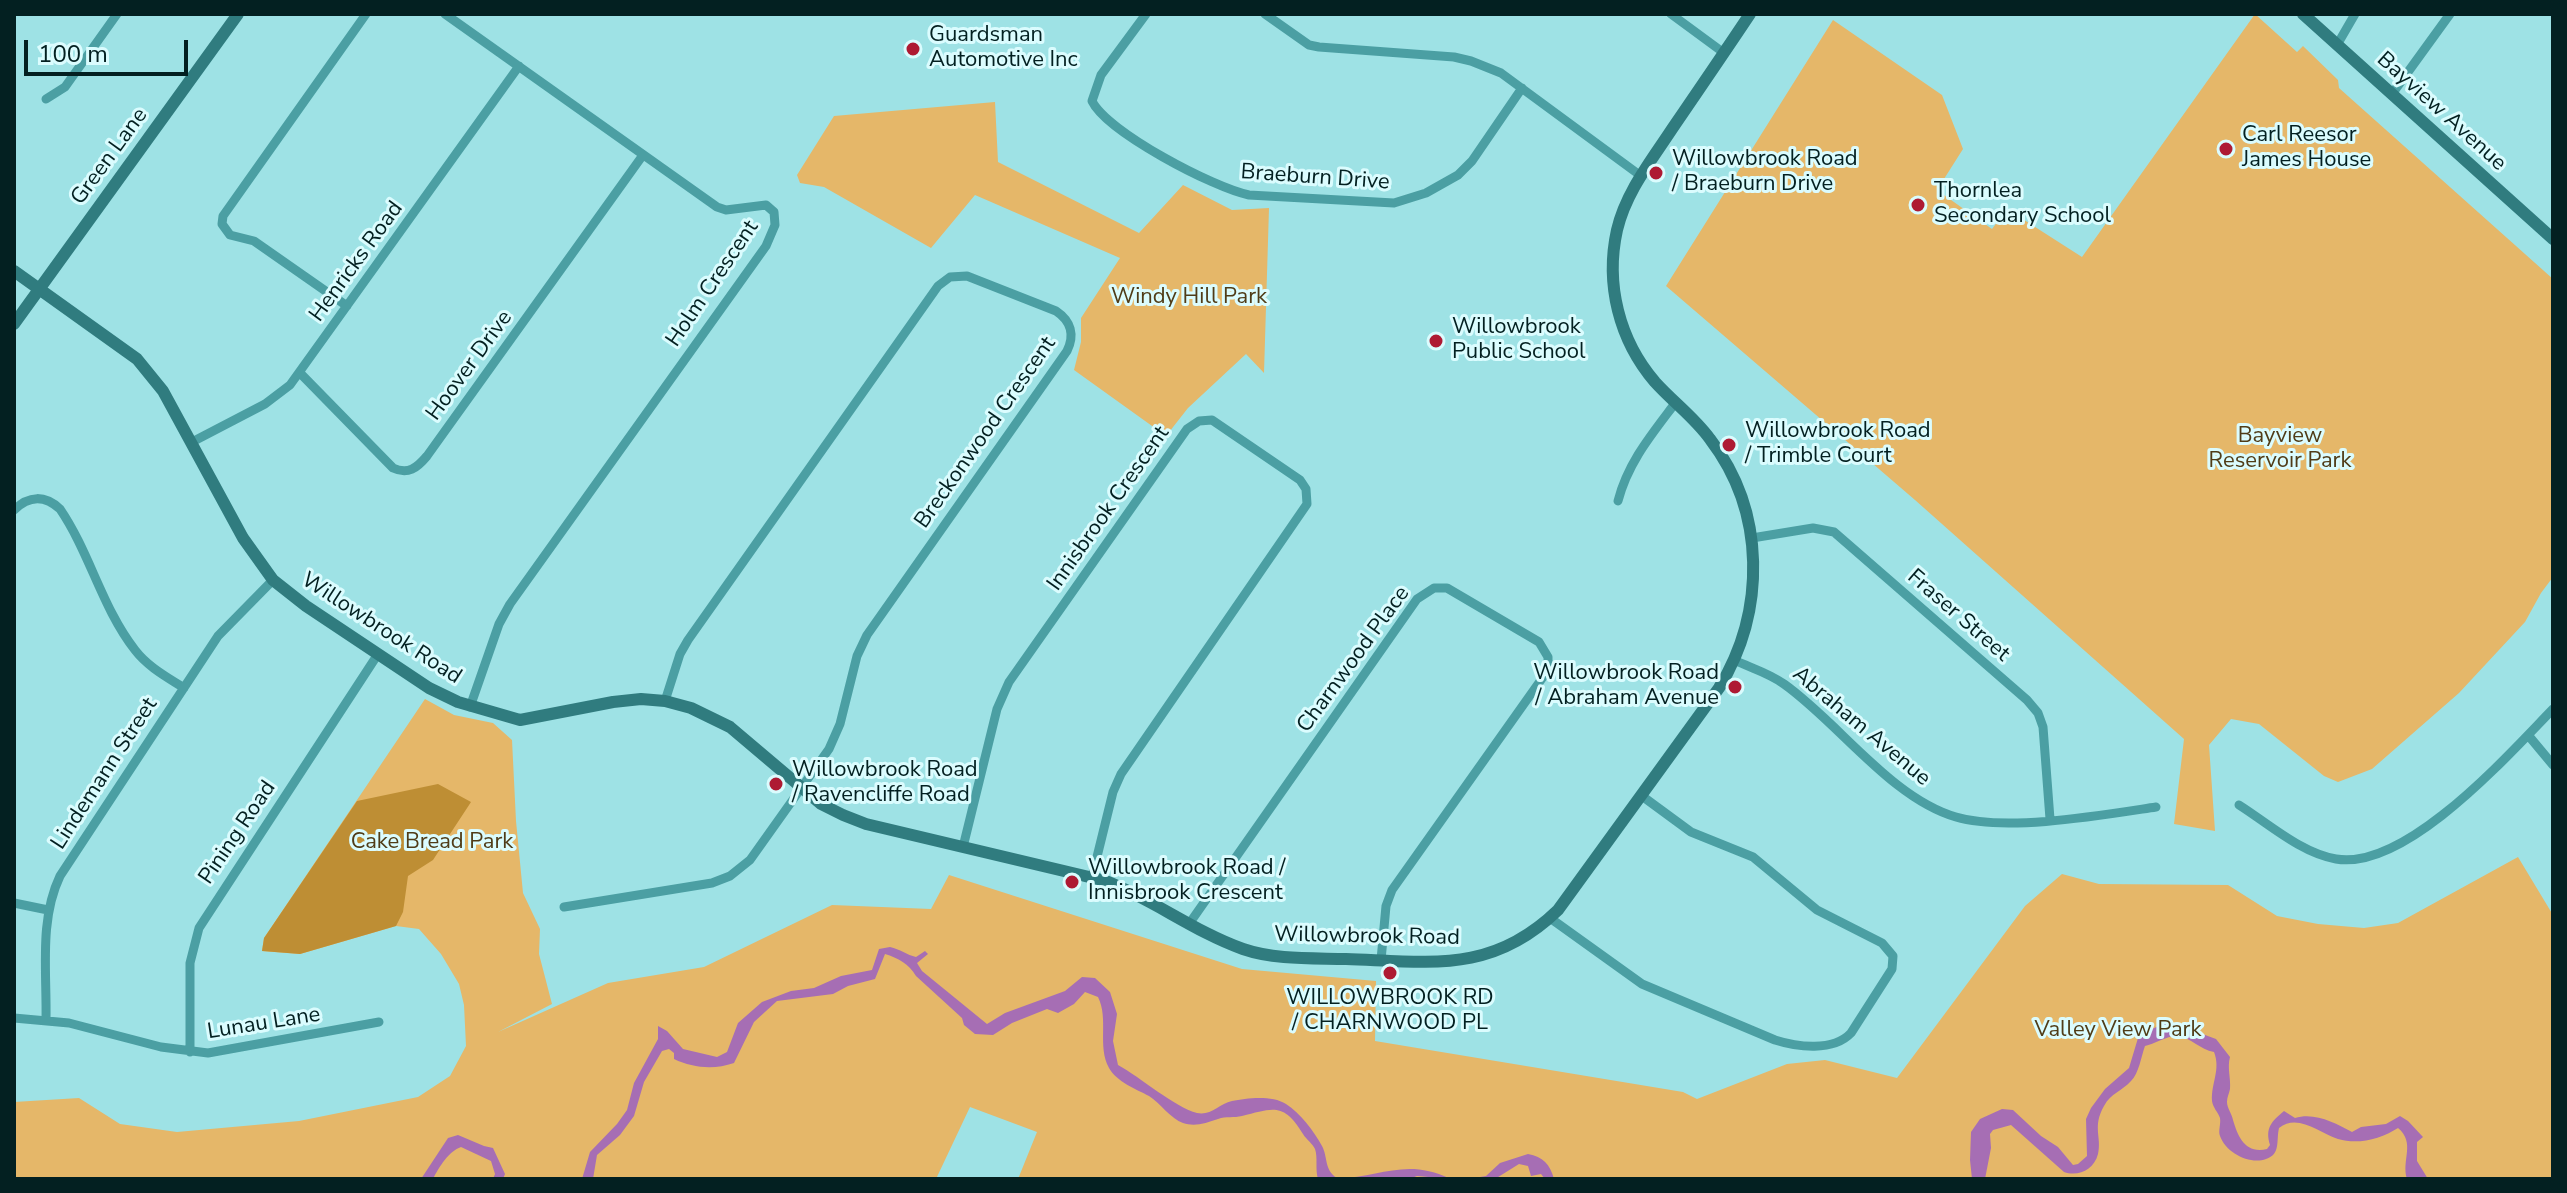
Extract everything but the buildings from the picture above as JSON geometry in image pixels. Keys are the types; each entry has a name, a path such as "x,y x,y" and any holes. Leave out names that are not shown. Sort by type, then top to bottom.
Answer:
{"street":[{"path":"46,99 65,87 117,14"},
{"name":"Green Lane","path":"14,324 238,14"},
{"path":"347,306 254,241 230,235 222,224 223,216 366,14"},
{"name":"Holm Crescent","path":"445,14 717,207 726,210 766,205 774,212 775,225 766,246 510,604 499,624 470,707"},
{"name":"Braeburn Drive","path":"1146,14 1101,75 1092,101 1095,108 1124,132 1157,152 1232,191 1249,195 1394,203 1426,193 1458,175 1472,161 1522,88"},
{"path":"1265,14 1309,45 1335,50 1454,57 1501,73 1641,176"},
{"path":"1671,14 1724,53"},
{"name":"Willowbrook Road","path":"14,271 137,359 163,391 252,553 273,580 306,606 438,693 470,707 520,720 613,702 641,699 665,701 691,708 730,727 801,789 832,810 854,820 1092,877 1135,894 1229,944 1264,955 1453,962 1479,957 1518,941 1550,918 1573,892 1719,688 1745,633 1752,597 1752,538 1743,502 1726,462 1698,423 1655,382 1633,350 1618,314 1613,266 1617,231 1625,206 1641,176 1750,14"},
{"name":"Bayview Avenue","path":"2303,14 2553,239"},
{"path":"2337,45 2355,14"},
{"path":"2392,94 2450,14"},
{"name":"Henricks Road","path":"192,442 265,404 290,385 519,66"},
{"name":"Hoover Drive","path":"300,373 393,468 405,471 417,467 643,155"},
{"name":"Breckonwood Crescent","path":"665,701 680,654 688,640 938,286 950,277 967,276 1056,311 1065,318 1071,329 1067,351 867,635 857,656 833,742 801,789"},
{"path":"1618,501 1640,449 1676,402"},
{"name":"Innisbrook Crescent","path":"963,847 1004,691 1187,429 1199,421 1212,420 1300,480 1307,494 1307,504 1121,774 1113,792 1092,877"},
{"path":"14,510 24,501 35,498 52,502 60,509 103,597 135,650 152,667 184,688"},
{"name":"Fraser Street","path":"1752,538 1813,528 1834,532 2027,700 2038,713 2043,727 2050,819"},
{"name":"Lindemann Street","path":"46,1020 48,910 63,870 225,627 273,580"},
{"name":"Charnwood Place","path":"1189,924 1417,599 1434,588 1447,588 1539,642 1548,657 1548,670 1392,890 1386,906 1381,960"},
{"name":"Pining Road","path":"190,1052 190,963 199,928 378,654"},
{"name":"Abraham Avenue","path":"1734,660 1785,684 1902,787 1939,811 1980,822 2050,819 2156,807"},
{"path":"2239,805 2316,853 2347,860 2371,856 2390,848 2458,804 2553,709"},
{"path":"2528,735 2553,765"},
{"path":"564,907 724,879 750,860 801,789"},
{"path":"1550,918 1642,984 1775,1040 1791,1044 1830,1045 1842,1041 1851,1033 1892,969 1894,961 1889,949 1812,908 1753,857 1691,832 1642,796"},
{"path":"14,903 48,910"},
{"name":"Lunau Lane","path":"14,1018 46,1020 190,1052 226,1051 379,1022"}],"green space":[{"name":"Bayview Reservoir Park","path":"2255,14 2297,52 2303,46 2338,80 2339,88 2553,279 2553,577 2525,622 2459,693 2372,769 2338,782 2324,776 2259,724 2231,719 2209,745 2215,831 2174,824 2184,739 1915,500 1666,286 1833,20 1942,95 1963,149 1937,190 1992,229 2007,209 2082,257"},
{"name":"Windy Hill Park","path":"995,102 998,162 1139,233 1183,185 1232,210 1269,208 1264,373 1246,354 1188,408 1166,436 1074,370 1081,342 1081,318 1120,258 975,195 931,248 824,187 800,183 797,175 834,116"},
{"name":"Valley View Park","path":"425,699 454,715 493,723 512,740 523,893 540,929 539,954 552,1004 498,1032 608,983 704,967 832,905 931,909 949,875 1242,969 1376,981 1375,1041 1683,1092 1697,1099 1787,1064 1825,1060 1897,1078 2025,906 2062,874 2099,884 2228,885 2277,916 2364,928 2398,923 2518,857 2553,915 2553,1179 1018,1179 1037,1132 970,1107 936,1179 14,1179 14,1102 79,1098 120,1124 177,1132 299,1121 418,1097 450,1076 466,1046 464,1005 459,984 441,954 419,929 396,926 300,954 262,951 264,938"},
{"name":"Cake Bread Park","path":"438,784 471,802 433,860 408,876 403,912 396,926 300,954 262,951 264,938 357,801"}],"shaded area":[{"path":"890,947 916,957 925,951 928,954 917,963 922,971 987,1024 1005,1013 1065,991 1082,977 1095,978 1110,992 1117,1014 1113,1041 1118,1065 1179,1105 1202,1113 1232,1101 1274,1099 1291,1108 1315,1134 1330,1171 1337,1178 1406,1169 1451,1179 1417,1176 1409,1179 1318,1179 1315,1149 1284,1112 1270,1110 1187,1124 1117,1077 1106,1060 1103,1014 1098,997 1085,992 1074,1004 1058,1013 1047,1009 1012,1023 993,1035 975,1034 907,965 885,954 875,979 848,986 833,994 777,1001 754,1022 734,1063 719,1067 696,1066 674,1059 674,1053 669,1049 662,1051 644,1082 634,1116 620,1135 597,1155 593,1179 582,1179 590,1152 627,1110 634,1083 658,1039 658,1026 667,1031 683,1049 717,1057 727,1052 738,1023 762,1002 791,991 814,988 841,976 872,970 879,949"},
{"path":"2164,1024 2175,1024 2216,1039 2230,1057 2227,1104 2237,1132 2248,1147 2267,1149 2270,1145 2270,1126 2284,1111 2295,1118 2310,1116 2325,1119 2352,1132 2361,1127 2386,1124 2400,1116 2423,1137 2417,1142 2417,1161 2428,1179 2407,1179 2406,1140 2398,1128 2377,1138 2353,1141 2338,1139 2301,1123 2286,1124 2279,1128 2276,1150 2271,1157 2253,1160 2239,1156 2227,1148 2219,1134 2220,1118 2212,1101 2216,1065 2214,1052 2177,1036 2145,1046 2134,1078 2113,1095 2100,1113 2098,1154 2085,1171 2075,1174 2064,1172 2011,1125 1993,1130 1990,1134 1991,1148 1985,1179 1972,1179 1971,1132 1980,1119 2002,1109 2013,1110 2058,1147 2073,1165 2078,1164 2087,1156 2086,1119 2091,1108 2105,1089 2129,1068 2138,1038 2144,1032"},
{"path":"458,1135 493,1148 505,1174 503,1179 493,1179 495,1174 491,1161 461,1147 448,1156 433,1179 421,1179 448,1138"},
{"path":"1528,1154 1545,1162 1554,1179 1545,1179 1541,1174 1531,1176 1528,1166 1519,1164 1495,1179 1468,1179 1486,1176 1500,1163"}],"place":[{"name":"Guardsman Automotive Inc","path":"913,49"},
{"name":"Carl Reesor James House","path":"2226,149"},
{"name":"Willowbrook Road / Braeburn Drive","path":"1656,173"},
{"name":"Thornlea Secondary School","path":"1918,205"},
{"name":"Willowbrook Public School","path":"1436,341"},
{"name":"Willowbrook Road / Trimble Court","path":"1729,445"},
{"name":"Willowbrook Road / Abraham Avenue","path":"1735,687"},
{"name":"Willowbrook Road / Ravencliffe Road","path":"776,784"},
{"name":"Willowbrook Road / Innisbrook Crescent","path":"1072,882"},
{"name":"WILLOWBROOK RD / CHARNWOOD PL","path":"1390,973"}]}
